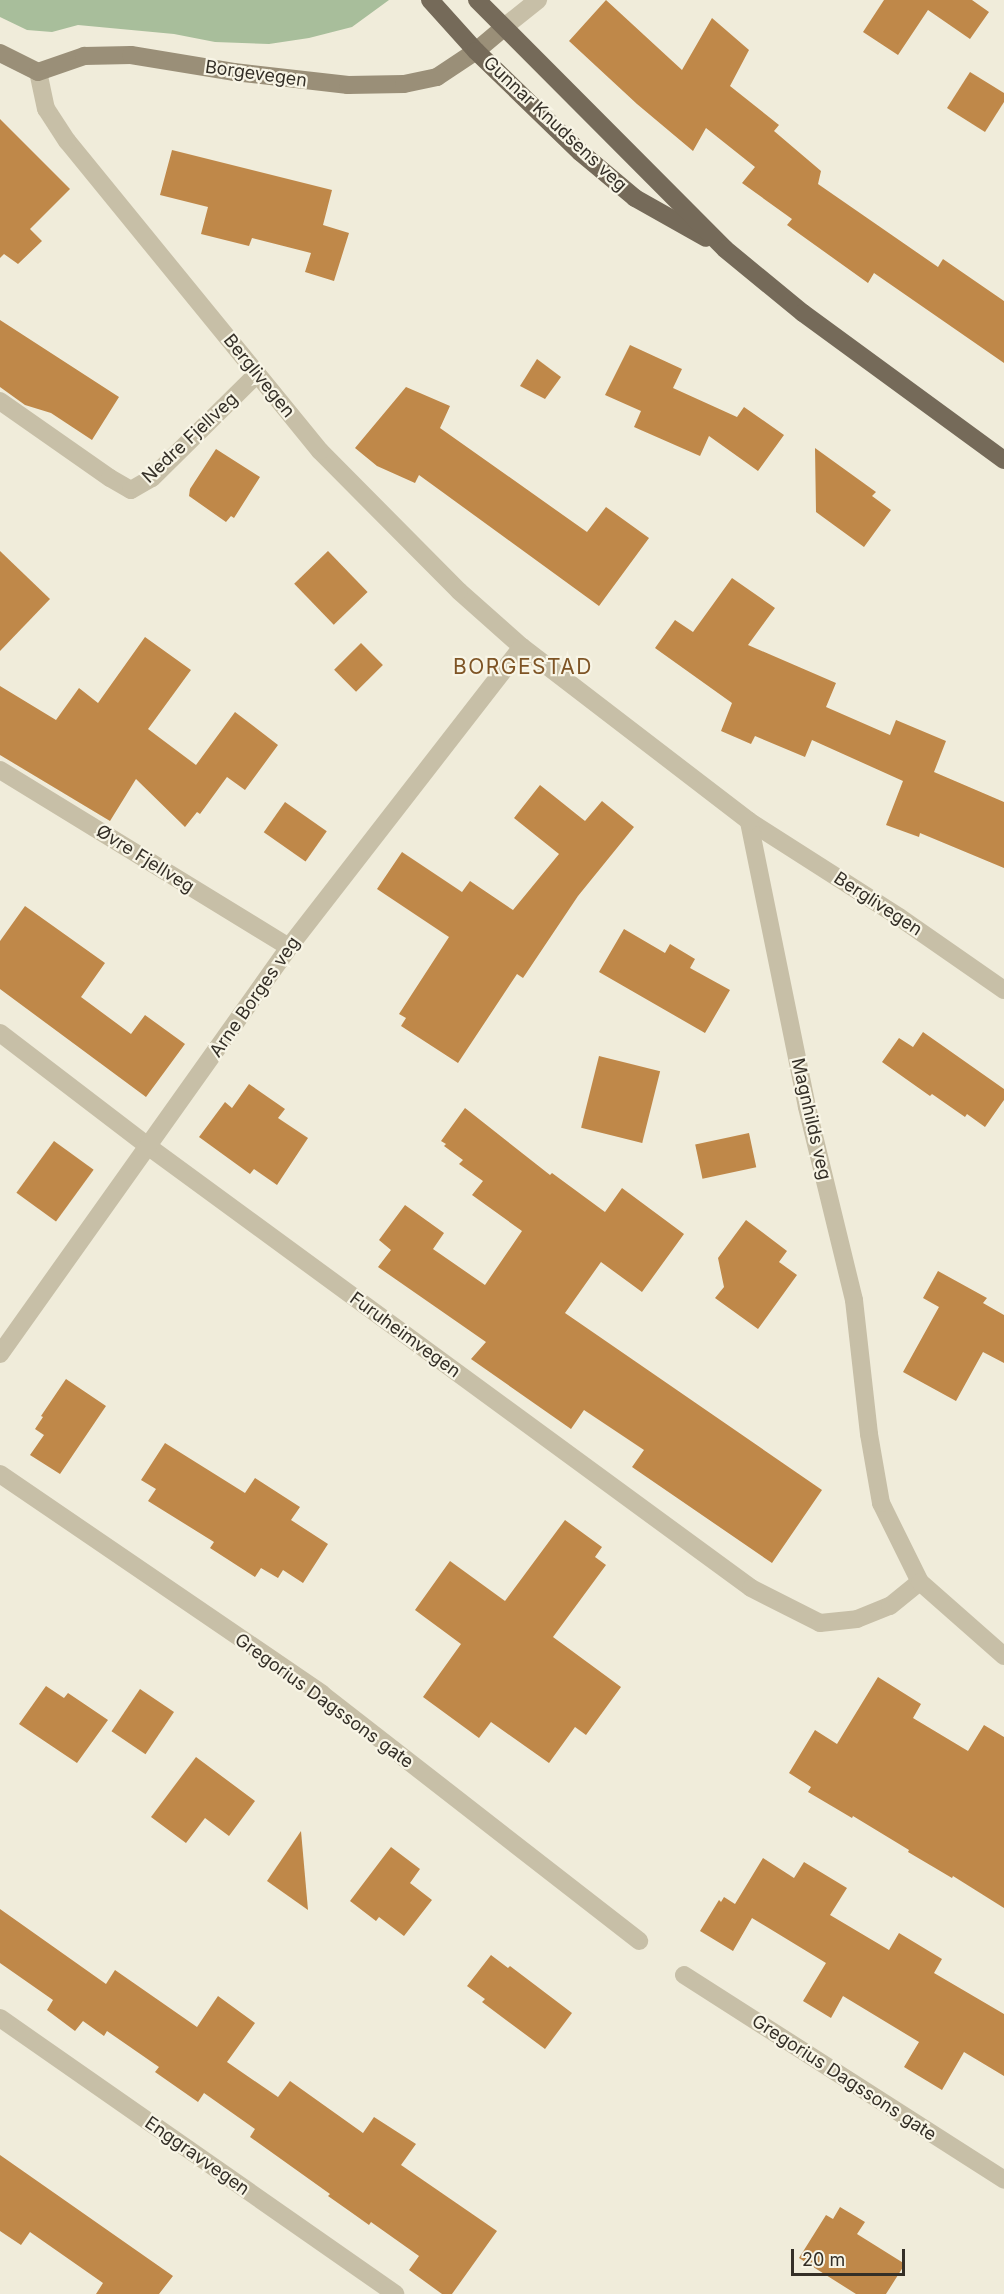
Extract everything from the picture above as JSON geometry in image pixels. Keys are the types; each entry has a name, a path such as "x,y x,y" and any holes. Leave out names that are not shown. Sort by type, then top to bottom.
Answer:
{"main road":[{"name":"Gunnar Knudsens veg","path":"430,0 476,51 580,152 635,198 726,249"},
{"name":"Gunnar Knudsens veg","path":"477,0 726,249 803,313 1004,460"}],"street":[{"path":"503,28 538,0"},
{"name":"Borgevegen","path":"38,72 84,56 131,55 234,72 348,86 404,84 437,77 476,51 503,28"},
{"path":"0,53 38,72"},
{"name":"Berglivegen","path":"38,72 46,109 67,141 320,451 459,591 522,647"},
{"name":"Nedre Fjellveg","path":"0,401 110,478 131,490 152,478 257,374"},
{"path":"522,647 749,821"},
{"name":"Arne Borges veg","path":"0,1354 289,947 522,647"},
{"name":"Øvre Fjellveg","path":"0,770 289,947"},
{"name":"Berglivegen","path":"749,821 899,917 1004,990"},
{"name":"Magnhilds veg","path":"749,821 807,1107 854,1300 869,1434 881,1503 920,1582"},
{"name":"Furuheimvegen","path":"0,1033 149,1147 751,1588 820,1623 857,1620 890,1606 920,1582"},
{"name":"Gregorius Dagssons gate","path":"0,1474 322,1694 639,1941"},
{"path":"920,1582 1004,1656"},
{"name":"Gregorius Dagssons gate","path":"684,1975 1004,2180"},
{"name":"Enggravvegen","path":"0,2018 395,2294"}],"green space":[{"path":"0,0 389,0 352,27 309,38 269,44 215,42 174,34 78,25 52,32 27,30 0,17"}],"building":[{"path":"606,0 682,70 712,18 749,50 730,86 779,125 774,131 821,171 818,184 938,267 943,259 1004,301 1004,363 874,273 868,283 787,225 792,219 742,183 755,167 706,128 693,151 637,104 569,41"},
{"path":"884,0 972,0 989,12 970,39 928,10 898,55 863,32"},
{"path":"970,72 1004,93 1004,102 985,132 947,108"},
{"path":"0,119 70,189 30,229 42,241 18,264 4,254 0,258"},
{"path":"172,150 332,190 323,225 349,233 334,281 305,272 311,253 252,238 249,246 201,234 208,207 160,195"},
{"path":"0,320 119,397 92,440 51,413 25,405 0,387"},
{"path":"630,345 682,369 673,388 737,417 744,407 784,435 758,471 709,436 700,456 634,427 641,411 605,395"},
{"path":"537,359 561,377 545,399 520,386"},
{"path":"406,387 450,406 440,428 587,532 606,507 649,538 599,606 419,475 415,483 377,466 355,448"},
{"path":"815,448 876,492 872,496 891,510 864,547 816,512"},
{"path":"216,449 260,477 234,518 231,516 226,522 189,496 190,489"},
{"path":"0,551 50,599 0,651"},
{"path":"328,551 368,592 334,625 294,584"},
{"path":"732,578 775,608 748,645 836,683 826,707 890,735 896,720 946,741 934,772 1004,802 1004,868 920,833 919,837 886,825 903,781 812,740 805,757 755,736 751,744 721,731 732,703 655,648 675,620 693,632"},
{"path":"145,637 191,670 148,729 196,765 235,712 278,745 245,790 227,777 200,814 197,812 185,827 136,779 110,821 0,755 0,686 56,720 79,688 98,703"},
{"path":"361,643 383,665 356,692 334,670"},
{"path":"540,785 585,821 602,801 634,827 578,896 523,978 517,974 458,1063 401,1026 406,1018 399,1014 449,937 377,889 402,852 462,892 470,881 513,910 559,854 514,818"},
{"path":"285,802 327,831 306,862 264,832"},
{"path":"25,906 105,963 81,997 131,1034 145,1015 185,1044 146,1097 0,989 0,941"},
{"path":"624,929 665,953 670,944 695,959 690,968 730,990 705,1033 599,972"},
{"path":"923,1032 1004,1089 1004,1100 985,1127 967,1114 965,1117 932,1094 930,1096 882,1062 899,1038 913,1047"},
{"path":"599,1056 660,1071 642,1143 581,1128"},
{"path":"249,1084 285,1109 278,1118 308,1138 277,1185 254,1169 250,1174 199,1137 225,1102 232,1108"},
{"path":"465,1108 550,1175 552,1173 605,1212 622,1188 684,1234 642,1292 601,1262 565,1313 822,1490 772,1563 632,1467 644,1450 584,1410 571,1429 471,1359 486,1342 378,1267 391,1250 379,1240 405,1205 444,1233 433,1249 485,1285 522,1231 472,1195 483,1181 459,1164 463,1160 444,1146 446,1144 441,1141"},
{"path":"749,1133 756,1167 702,1179 695,1144"},
{"path":"54,1141 94,1170 56,1222 16,1193"},
{"path":"746,1220 787,1251 779,1262 797,1275 758,1329 715,1298 724,1287 718,1258"},
{"path":"938,1271 987,1298 983,1303 1004,1315 1004,1363 983,1352 956,1401 903,1372 939,1307 923,1298"},
{"path":"66,1379 106,1406 60,1474 30,1455 44,1435 35,1429 43,1417 41,1416"},
{"path":"165,1443 245,1493 255,1478 300,1507 291,1520 328,1544 303,1583 283,1570 278,1578 261,1568 255,1577 210,1548 214,1542 148,1501 156,1489 141,1480"},
{"path":"565,1520 602,1547 595,1557 606,1565 553,1637 621,1687 586,1735 575,1727 549,1763 491,1722 479,1738 423,1697 461,1644 415,1610 450,1561 505,1601"},
{"path":"878,1677 921,1704 913,1718 968,1751 984,1725 1004,1737 1004,1908 953,1876 952,1878 908,1852 909,1850 853,1816 852,1818 808,1792 811,1787 789,1773 815,1730 837,1744"},
{"path":"46,1686 64,1698 68,1693 108,1720 77,1763 19,1724"},
{"path":"140,1689 174,1712 145,1754 111,1731"},
{"path":"196,1757 255,1801 229,1836 205,1818 186,1843 151,1817"},
{"path":"301,1831 308,1910 267,1881"},
{"path":"391,1847 420,1869 410,1883 432,1900 404,1936 379,1917 376,1921 350,1901"},
{"path":"763,1858 794,1878 804,1862 847,1888 830,1915 889,1950 899,1933 942,1959 934,1973 1004,2014 1004,2076 964,2052 942,2090 904,2067 919,2042 843,1996 831,2018 803,2001 826,1963 752,1918 733,1951 700,1931 719,1900 721,1902 724,1897 735,1904"},
{"path":"0,1909 106,1984 115,1970 197,2027 218,1996 255,2023 227,2062 278,2097 290,2081 363,2133 374,2117 416,2144 401,2165 497,2231 452,2294 442,2294 409,2270 419,2256 371,2222 369,2225 250,2137 255,2129 204,2093 198,2102 155,2072 159,2067 107,2031 104,2036 83,2021 75,2031 47,2010 53,2000 0,1963"},
{"path":"491,1955 508,1968 510,1966 572,2013 545,2049 482,2002 485,1999 467,1986"},
{"path":"0,2155 173,2276 159,2294 96,2294 103,2283 30,2232 21,2245 0,2231"},
{"path":"840,2207 865,2222 857,2234 905,2264 886,2294 856,2294 799,2258 826,2215 833,2219"}],"district":[{"name":"BORGESTAD","path":"523,667"}]}
